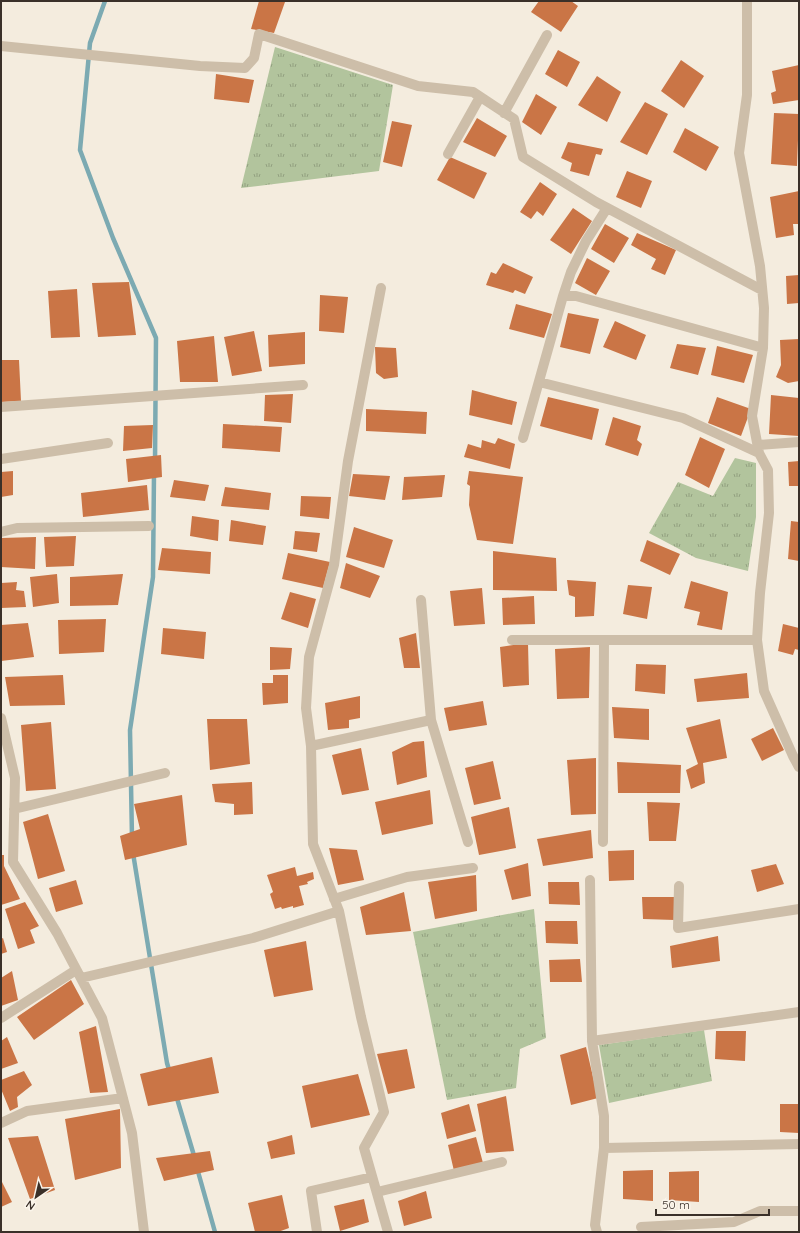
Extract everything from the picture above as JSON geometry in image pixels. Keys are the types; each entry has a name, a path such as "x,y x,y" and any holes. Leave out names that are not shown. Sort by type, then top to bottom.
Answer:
{"street":[{"path":"747,1 747,95 739,153 760,266 764,308 763,348 752,416 759,449 768,470 769,512 760,593 758,640 764,690 796,755 799,767"},
{"path":"1,46 200,66 245,68 254,58 259,34 418,86 473,92 514,119 523,157 607,208 762,290"},
{"path":"504,113 547,35"},
{"path":"448,154 480,97"},
{"path":"523,438 571,272 586,241 607,208"},
{"path":"381,288 348,461 334,565 309,657 306,708 311,746 313,844 339,911 361,1017 384,1112 364,1148 388,1232"},
{"path":"564,296 576,296 763,348"},
{"path":"539,382 683,418 759,449 799,442"},
{"path":"1,407 303,385"},
{"path":"1,459 108,443"},
{"path":"1,532 17,528 149,526"},
{"path":"421,600 431,720 468,842"},
{"path":"512,640 758,640"},
{"path":"604,640 604,842"},
{"path":"1,718 15,778 13,862 57,933 102,1018 132,1133 144,1232"},
{"path":"311,746 431,720"},
{"path":"14,809 165,773"},
{"path":"334,899 407,877 472,868"},
{"path":"590,880 592,1041 604,1116 604,1148 595,1225 597,1232"},
{"path":"680,886 678,928 799,909"},
{"path":"1,1018 79,974 253,938 339,911"},
{"path":"592,1041 799,1012"},
{"path":"1,1123 27,1111 123,1098"},
{"path":"604,1148 799,1144"},
{"path":"377,1192 502,1162"},
{"path":"317,1232 311,1191 372,1177"},
{"path":"640,1227 734,1222 760,1211 799,1211"}],"green space":[{"path":"275,47 393,85 379,171 241,188"},
{"path":"735,458 756,463 756,517 748,571 696,558 649,533 678,482 713,496"},
{"path":"534,909 546,1038 520,1049 516,1088 447,1100 413,932"},
{"path":"704,1030 712,1081 609,1103 599,1045"}],"building":[{"path":"259,1 285,2 274,33 251,29"},
{"path":"539,1 571,1 578,6 561,32 531,12"},
{"path":"558,50 580,62 567,87 545,74"},
{"path":"681,60 704,76 684,108 661,91"},
{"path":"799,65 799,100 773,104 771,93 776,91 772,71"},
{"path":"216,74 254,80 249,103 214,99"},
{"path":"597,76 621,92 607,122 578,105"},
{"path":"536,94 557,107 541,135 522,122"},
{"path":"645,102 668,114 647,155 620,142"},
{"path":"774,113 799,114 797,166 771,164"},
{"path":"477,118 507,136 495,157 463,142"},
{"path":"392,121 412,125 402,167 383,162"},
{"path":"685,128 719,147 706,171 673,152"},
{"path":"568,142 603,149 601,155 596,154 589,176 570,171 572,163 561,158"},
{"path":"450,157 487,173 474,199 437,180"},
{"path":"627,171 652,181 641,208 616,197"},
{"path":"540,182 557,194 543,216 537,211 531,219 520,212"},
{"path":"799,191 799,224 793,224 794,235 776,238 770,197"},
{"path":"573,208 592,221 571,254 550,240"},
{"path":"605,224 629,238 614,263 591,249"},
{"path":"637,233 676,250 665,275 651,269 656,259 631,245"},
{"path":"587,258 610,271 596,295 575,283"},
{"path":"503,263 533,277 525,294 515,290 513,293 486,285 491,272 496,274"},
{"path":"799,275 799,303 787,304 786,276"},
{"path":"129,282 136,335 98,337 92,283"},
{"path":"77,289 80,337 51,338 48,291"},
{"path":"320,295 348,297 344,333 319,331"},
{"path":"516,304 552,314 544,338 509,329"},
{"path":"568,313 599,319 590,354 560,347"},
{"path":"615,321 646,335 636,360 603,347"},
{"path":"254,331 262,371 232,376 224,337"},
{"path":"305,332 305,364 269,367 268,335"},
{"path":"214,336 218,382 180,382 177,341"},
{"path":"799,339 799,381 788,383 776,377 781,365 780,340"},
{"path":"677,344 706,348 698,375 670,368"},
{"path":"717,346 753,355 744,383 711,375"},
{"path":"375,347 396,348 398,377 384,379 376,373"},
{"path":"1,360 19,360 21,401 1,402"},
{"path":"472,390 517,402 512,425 469,415"},
{"path":"293,394 291,423 264,421 265,395"},
{"path":"771,395 799,398 799,436 769,434"},
{"path":"548,397 599,409 592,440 540,426"},
{"path":"717,397 751,409 741,436 708,423"},
{"path":"366,409 427,412 426,434 366,431"},
{"path":"613,417 641,426 637,440 642,444 638,456 605,445"},
{"path":"223,424 282,427 280,452 222,448"},
{"path":"153,425 152,448 123,451 124,426"},
{"path":"700,437 725,449 709,488 685,475"},
{"path":"498,438 515,444 510,469 464,457 468,444 481,448 482,440 495,444"},
{"path":"161,455 162,477 128,482 126,459"},
{"path":"799,461 799,486 789,486 788,462"},
{"path":"13,471 13,495 1,497 1,472"},
{"path":"469,471 523,477 513,544 477,540 469,505 470,486 467,484"},
{"path":"353,474 390,476 385,500 349,496"},
{"path":"445,475 442,497 402,500 404,477"},
{"path":"174,480 209,485 205,501 170,497"},
{"path":"147,485 149,510 83,517 81,493"},
{"path":"225,487 271,493 269,510 221,506"},
{"path":"301,496 331,497 329,519 300,516"},
{"path":"192,516 219,520 218,541 190,536"},
{"path":"231,520 266,526 263,545 229,541"},
{"path":"791,521 799,522 799,561 788,559"},
{"path":"354,527 393,540 384,568 346,557"},
{"path":"295,531 320,533 317,552 293,549"},
{"path":"76,536 74,566 46,567 44,537"},
{"path":"36,537 35,569 1,567 1,538"},
{"path":"647,540 680,554 670,575 640,561"},
{"path":"162,548 211,552 210,574 158,570"},
{"path":"493,551 556,558 557,591 493,590"},
{"path":"288,553 330,562 323,588 282,579"},
{"path":"346,563 380,576 370,598 340,588"},
{"path":"57,574 59,603 33,607 30,577"},
{"path":"123,574 118,605 70,606 70,577"},
{"path":"567,580 596,582 594,616 575,617 575,597 569,595"},
{"path":"691,581 728,592 722,630 697,625 700,612 684,608"},
{"path":"17,582 16,590 24,591 26,607 1,608 1,583"},
{"path":"628,585 652,587 647,619 623,614"},
{"path":"482,588 485,624 454,626 450,591"},
{"path":"290,592 316,599 308,628 281,619"},
{"path":"534,596 535,624 503,625 502,598"},
{"path":"106,619 104,652 59,654 58,620"},
{"path":"28,623 34,657 1,661 1,625"},
{"path":"783,624 799,628 799,650 795,649 793,655 778,651"},
{"path":"163,628 206,632 204,659 161,654"},
{"path":"416,633 420,668 404,668 399,638"},
{"path":"528,643 529,685 503,687 500,647"},
{"path":"270,647 292,648 290,669 270,670"},
{"path":"590,647 589,698 557,699 555,649"},
{"path":"636,664 666,665 665,694 635,691"},
{"path":"747,673 749,698 697,702 694,679"},
{"path":"63,675 65,705 10,706 5,677"},
{"path":"273,675 288,675 288,703 263,705 262,683 273,683"},
{"path":"360,696 360,718 349,720 349,728 328,730 325,703"},
{"path":"483,701 487,725 449,731 444,708"},
{"path":"612,707 649,709 649,740 614,738"},
{"path":"207,719 247,719 250,764 210,770"},
{"path":"720,719 727,758 703,763 705,783 691,789 686,770 698,764 686,728"},
{"path":"51,722 56,789 26,791 21,725"},
{"path":"773,728 784,750 762,761 751,739"},
{"path":"424,741 427,777 397,785 392,752 413,742"},
{"path":"361,748 369,790 342,795 332,755"},
{"path":"596,758 596,814 571,815 567,760"},
{"path":"493,761 501,799 474,805 465,768"},
{"path":"617,762 681,765 680,793 618,793"},
{"path":"252,782 253,814 234,815 234,804 215,802 212,784"},
{"path":"430,790 433,824 382,835 375,802"},
{"path":"182,795 187,845 125,860 120,836 140,829 134,804"},
{"path":"647,802 680,803 676,841 649,841"},
{"path":"509,807 516,848 479,855 471,817"},
{"path":"48,814 65,871 38,879 23,822"},
{"path":"591,830 593,858 543,866 537,839"},
{"path":"329,848 357,850 364,880 338,885"},
{"path":"634,850 634,880 609,881 608,851"},
{"path":"1,855 4,855 4,866 20,899 1,905"},
{"path":"528,863 531,896 512,900 504,870"},
{"path":"776,864 784,884 757,892 751,870"},
{"path":"295,867 297,876 313,872 314,879 307,882 308,884 299,886 304,905 293,908 293,906 275,909 270,894 273,892 267,875"},
{"path":"476,875 477,911 435,919 428,882"},
{"path":"76,880 83,904 56,912 49,888"},
{"path":"548,882 579,882 580,905 549,904"},
{"path":"404,892 411,931 366,935 360,907"},
{"path":"642,897 674,897 675,920 643,919"},
{"path":"25,902 39,926 30,930 35,943 18,949 5,909"},
{"path":"545,921 577,921 578,944 546,943"},
{"path":"718,936 720,961 672,968 670,946"},
{"path":"3,938 7,952 1,954 1,939"},
{"path":"306,941 313,990 274,997 264,950"},
{"path":"580,959 582,982 550,982 549,960"},
{"path":"12,971 18,1000 1,1006 1,978"},
{"path":"71,980 84,1004 34,1040 17,1017"},
{"path":"96,1026 108,1092 90,1093 79,1032"},
{"path":"716,1031 746,1031 745,1061 715,1059"},
{"path":"7,1037 18,1063 1,1069 1,1041"},
{"path":"586,1047 598,1098 571,1105 560,1055"},
{"path":"407,1049 415,1088 388,1094 377,1054"},
{"path":"212,1057 219,1093 148,1106 140,1074"},
{"path":"24,1071 32,1085 17,1097 18,1107 10,1111 1,1089 1,1080"},
{"path":"358,1074 370,1115 311,1128 302,1086"},
{"path":"506,1096 514,1151 486,1153 477,1104"},
{"path":"469,1104 476,1131 447,1139 441,1113"},
{"path":"780,1104 799,1104 799,1133 780,1132"},
{"path":"120,1109 121,1168 75,1180 65,1119"},
{"path":"292,1135 295,1154 271,1159 267,1142"},
{"path":"38,1136 55,1190 30,1199 8,1138"},
{"path":"476,1137 483,1163 454,1171 448,1145"},
{"path":"210,1151 214,1170 164,1181 156,1158"},
{"path":"653,1170 653,1201 623,1199 623,1171"},
{"path":"699,1171 699,1202 669,1200 669,1172"},
{"path":"1,1180 12,1202 1,1207"},
{"path":"426,1191 432,1218 404,1226 398,1201"},
{"path":"282,1195 289,1228 278,1232 255,1232 248,1203"},
{"path":"364,1199 369,1222 340,1231 334,1206"}],"waterway":[{"path":"105,1 90,43 80,150 113,238 156,338 155,462"},
{"path":"132,838 130,730 153,577 154,473"},
{"path":"133,853 167,1063 170,1073"},
{"path":"176,1095 195,1159"},
{"path":"197,1168 215,1232"}]}
